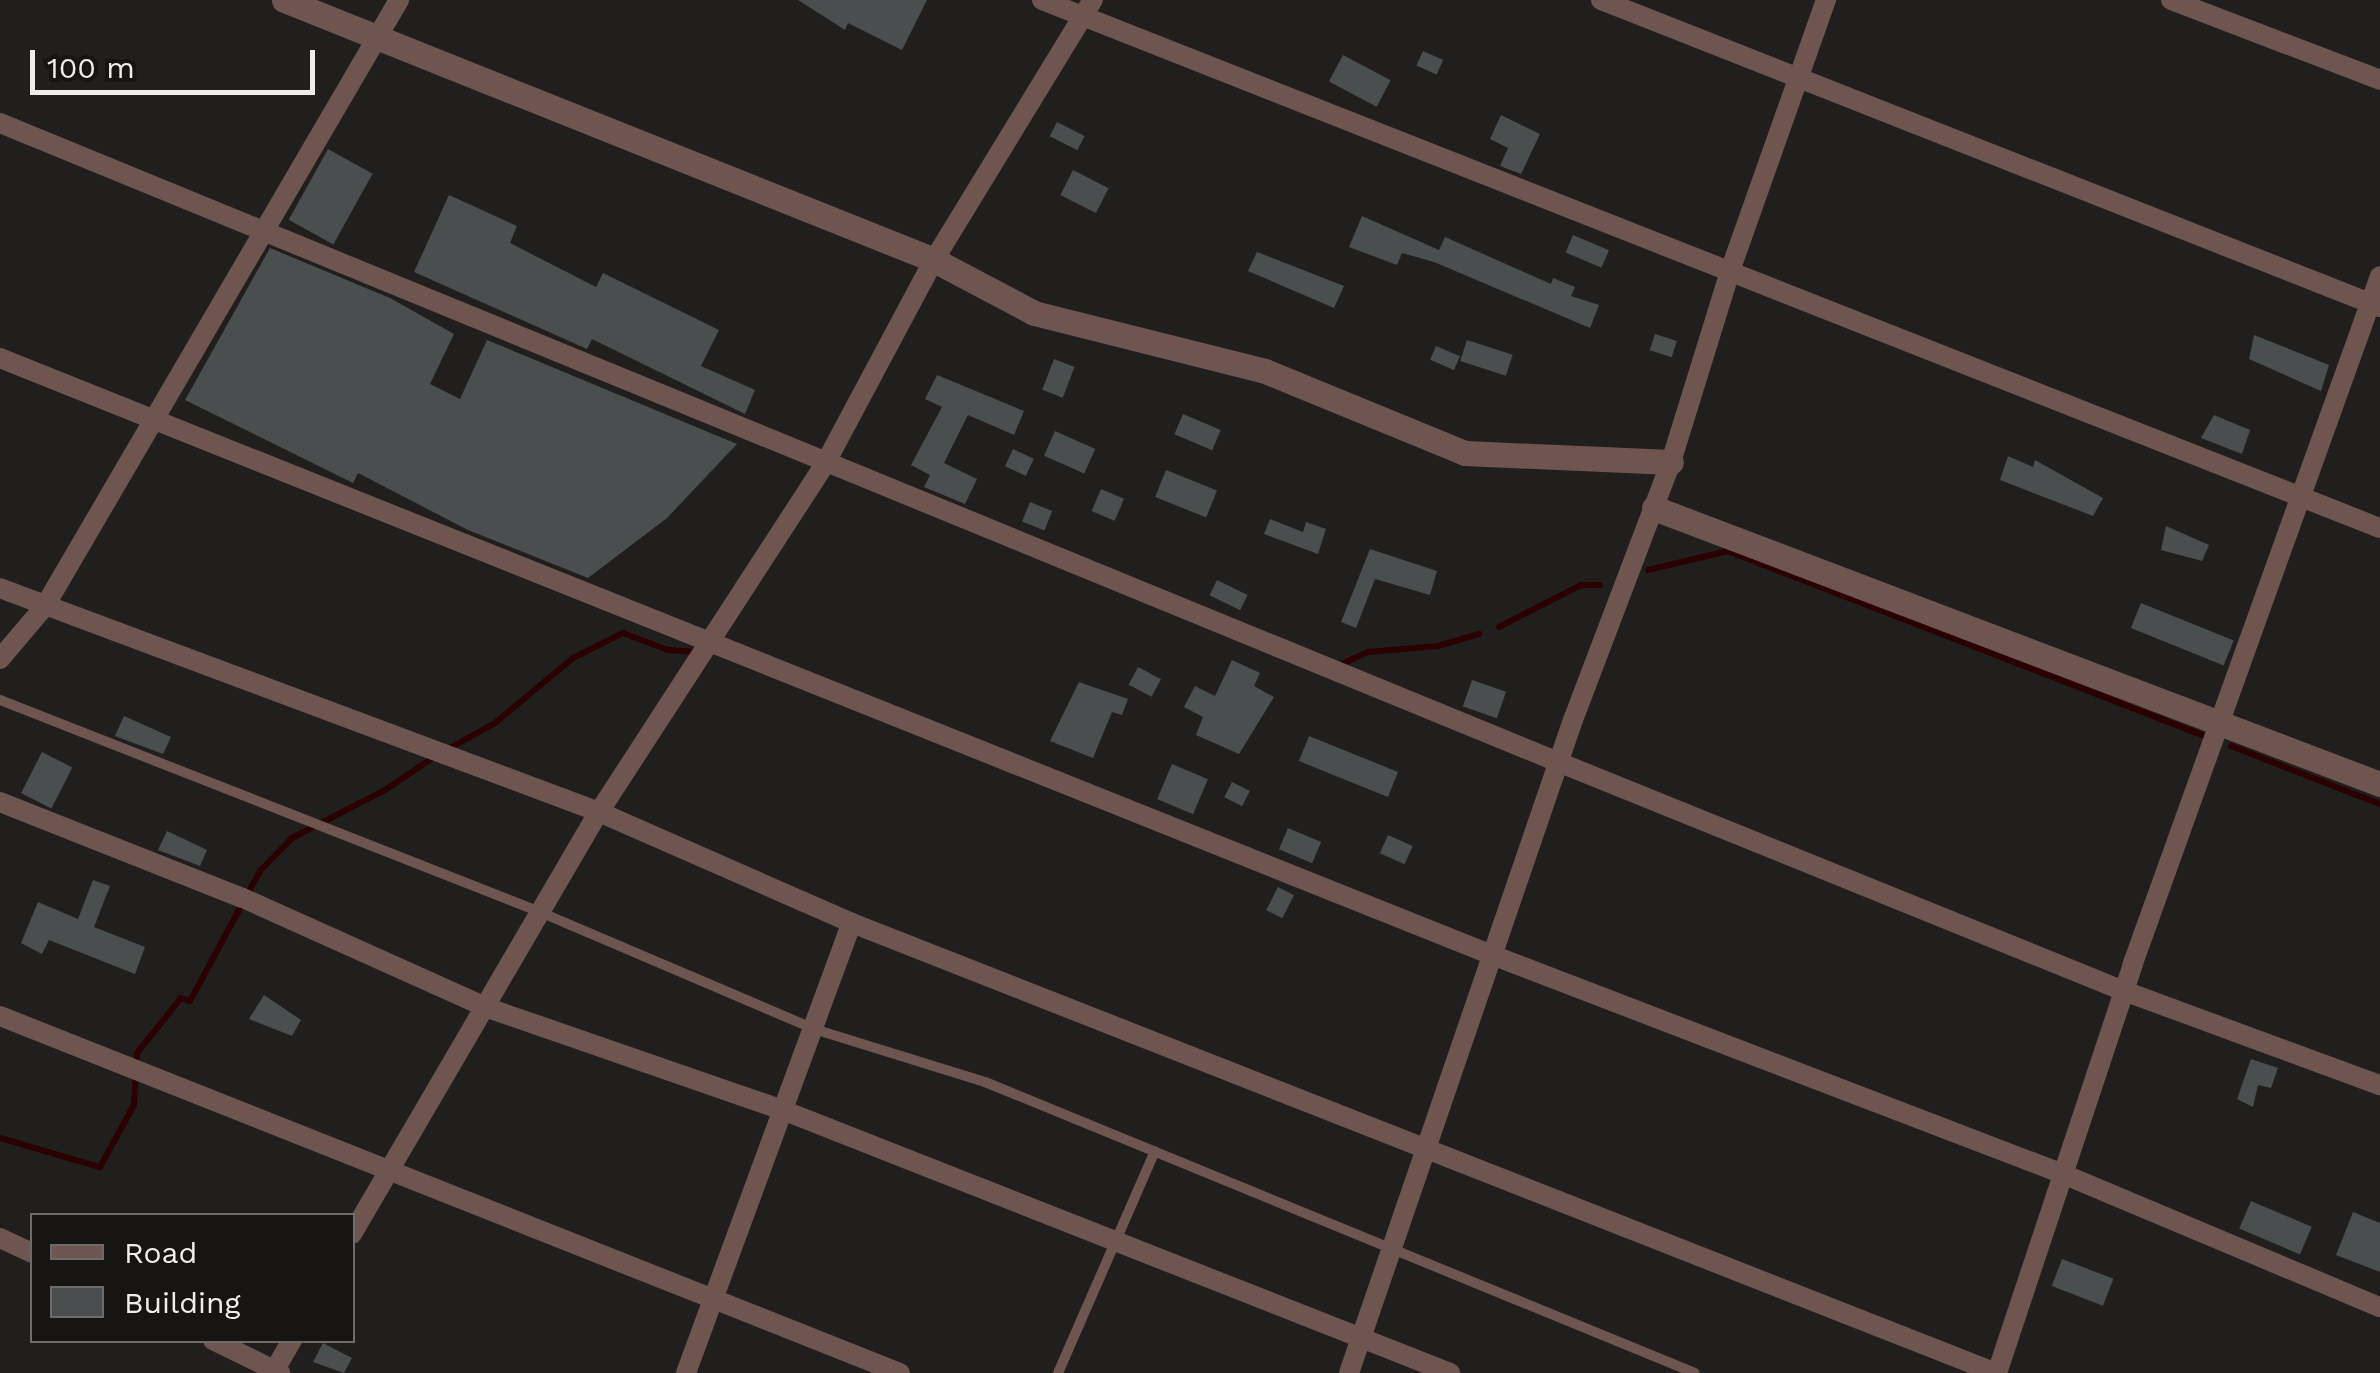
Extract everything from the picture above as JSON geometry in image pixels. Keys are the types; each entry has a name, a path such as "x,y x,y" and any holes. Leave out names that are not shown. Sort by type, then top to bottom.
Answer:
{"street":[{"path":"284,0 934,260 1034,313 1266,372 1465,453 1671,462"},
{"path":"0,658 44,606 150,418 382,36 399,0"},
{"path":"1042,0 1089,9 1730,271 2380,528"},
{"path":"1602,0 2375,305"},
{"path":"1349,1373 1558,762 1671,462 1730,271 1826,0"},
{"path":"2171,0 2380,80"},
{"path":"355,1229 599,812 706,641 826,462 934,260 1089,9"},
{"path":"0,122 1558,762 2124,991 2380,1085"},
{"path":"0,588 599,812 852,922 1997,1373 2124,991 2375,305 2380,276"},
{"path":"0,358 1492,955 2064,1174 2380,1307"},
{"path":"1654,508 2380,784"},
{"path":"0,802 243,898 485,1007 785,1111 1450,1373"},
{"path":"686,1373 710,1298 785,1111 852,922"},
{"path":"0,1016 900,1373"},
{"path":"0,1238 30,1252"},
{"path":"219,1343 276,1372 290,1343"}],"lane":[{"path":"0,700 540,912 814,1029 984,1082 1695,1373"},
{"path":"1058,1373 1155,1151"}],"building":[{"path":"798,0 927,0 902,50 848,23 845,30"},
{"path":"1423,51 1443,60 1437,75 1416,66"},
{"path":"1343,55 1391,80 1377,107 1329,81"},
{"path":"1501,115 1540,134 1521,174 1500,166 1508,148 1490,139"},
{"path":"1057,122 1085,136 1077,150 1050,136"},
{"path":"328,149 373,174 333,245 289,220"},
{"path":"1073,170 1109,188 1096,213 1060,195"},
{"path":"449,195 517,226 510,243 596,287 603,273 719,330 701,366 755,390 745,414 592,339 587,349 414,272"},
{"path":"1362,216 1439,250 1445,237 1551,284 1553,278 1575,287 1571,296 1599,305 1590,328 1434,262 1402,253 1397,265 1349,247"},
{"path":"1573,235 1609,250 1601,268 1566,252"},
{"path":"270,248 390,298 454,334 430,384 460,399 487,340 737,444 667,518 588,578 468,530 358,473 353,483 185,400"},
{"path":"1257,252 1344,286 1334,308 1248,271"},
{"path":"1655,334 1677,341 1672,357 1650,350"},
{"path":"2254,335 2329,365 2321,391 2249,359"},
{"path":"1467,340 1513,355 1506,376 1460,361"},
{"path":"1436,346 1460,356 1454,370 1430,360"},
{"path":"1054,359 1075,367 1063,398 1042,390"},
{"path":"937,375 1024,411 1014,435 968,415 944,463 977,479 965,504 924,487 930,475 911,465 942,407 925,399"},
{"path":"1183,414 1221,430 1212,450 1174,434"},
{"path":"2214,415 2250,430 2242,454 2201,438"},
{"path":"1055,431 1095,449 1084,474 1044,456"},
{"path":"1013,449 1034,459 1026,476 1005,466"},
{"path":"2008,456 2033,467 2035,460 2103,498 2093,516 2000,480"},
{"path":"1166,470 1217,491 1206,517 1155,497"},
{"path":"1101,489 1124,499 1115,521 1092,511"},
{"path":"1030,502 1052,511 1044,530 1022,521"},
{"path":"1270,519 1303,532 1306,522 1326,529 1318,554 1264,534"},
{"path":"2166,526 2209,545 2202,561 2161,550"},
{"path":"1370,549 1437,571 1430,595 1375,579 1356,628 1341,622"},
{"path":"1217,580 1248,595 1240,610 1210,595"},
{"path":"2141,603 2234,640 2224,665 2131,628"},
{"path":"1232,660 1260,673 1254,686 1274,697 1239,754 1196,735 1203,717 1184,707 1195,686 1215,696"},
{"path":"1138,667 1161,679 1152,697 1129,685"},
{"path":"1472,680 1506,692 1497,718 1463,706"},
{"path":"1079,682 1128,699 1122,715 1112,712 1093,758 1050,741"},
{"path":"124,716 171,737 163,754 115,736"},
{"path":"1309,736 1398,772 1388,797 1299,761"},
{"path":"42,752 72,767 51,808 21,793"},
{"path":"1172,764 1208,779 1193,814 1157,799"},
{"path":"1232,782 1250,791 1242,806 1224,797"},
{"path":"1288,828 1321,842 1312,863 1279,849"},
{"path":"167,831 207,850 200,866 158,850"},
{"path":"1388,835 1413,846 1405,864 1380,853"},
{"path":"93,880 110,886 94,927 145,947 135,974 49,940 42,954 21,943 38,902 78,919"},
{"path":"1278,887 1294,895 1282,918 1266,910"},
{"path":"264,995 301,1020 292,1036 249,1019"},
{"path":"2251,1059 2278,1068 2271,1088 2258,1085 2253,1107 2237,1099"},
{"path":"2251,1201 2312,1227 2300,1254 2239,1229"},
{"path":"2353,1212 2380,1223 2380,1272 2336,1255"},
{"path":"2062,1259 2113,1279 2103,1306 2052,1286"},
{"path":"323,1343 352,1358 344,1373 313,1362"}],"waterway":[{"path":"1648,570 1728,551 2202,735"},
{"path":"1499,627 1581,585 1600,585"},
{"path":"448,749 495,723 573,658 623,633 668,650 696,652"},
{"path":"1342,664 1368,652 1438,646 1479,634"},
{"path":"2231,746 2380,804"},
{"path":"0,1138 100,1167 134,1105 137,1053 181,998 190,1001 260,871 292,838 385,790 437,755"}]}
